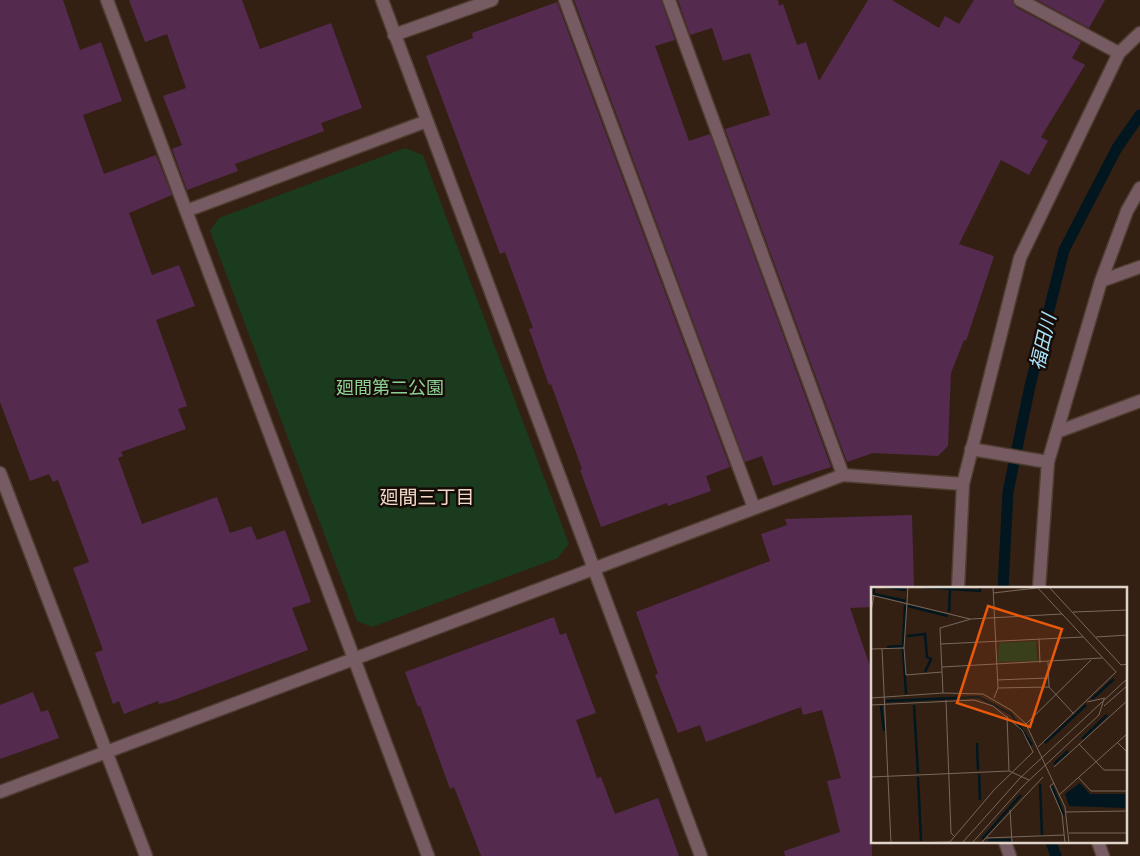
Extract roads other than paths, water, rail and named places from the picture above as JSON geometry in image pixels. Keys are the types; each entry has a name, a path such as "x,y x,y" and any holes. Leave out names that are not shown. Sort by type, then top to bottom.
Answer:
{"street":[{"path":"107,0 428,856"},
{"path":"382,0 701,856"},
{"path":"394,35 492,0"},
{"path":"566,0 754,508"},
{"path":"669,0 843,475"},
{"path":"1020,0 1119,53"},
{"path":"958,587 963,484 1020,258 1119,53 1140,33"},
{"path":"186,211 427,121"},
{"path":"1039,587 1048,462 1100,281 1127,211 1140,188"},
{"path":"1100,281 1140,267"},
{"path":"1056,432 1140,401"},
{"path":"971,449 1048,462"},
{"path":"0,473 146,856"},
{"path":"0,792 843,475 963,484"},
{"path":"1006,844 1010,856"},
{"path":"1099,844 1103,856"}],"waterway":[{"name":"福田川","path":"1003,587 1008,492 1030,386 1064,250 1117,148 1140,115"},
{"name":"福田川","path":"1052,844 1056,856"}],"district":[{"name":"廻間三丁目","path":"427,497"}],"park label":[{"name":"廻間第二公園","path":"390,388"}]}
